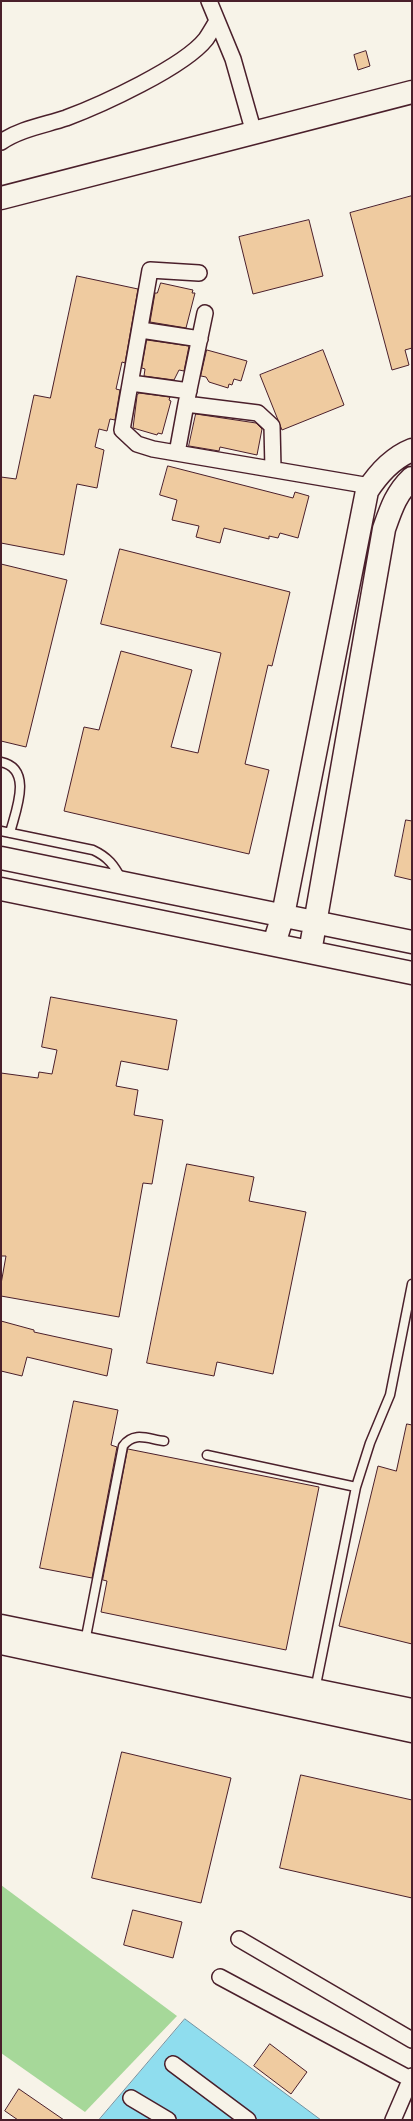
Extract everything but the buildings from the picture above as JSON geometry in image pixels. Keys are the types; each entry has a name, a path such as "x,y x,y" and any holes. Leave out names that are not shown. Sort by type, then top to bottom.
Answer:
{"street":[{"path":"209,1 233,59 254,133"},
{"path":"1,142 11,135 76,114 158,75 188,55 206,39 217,20"},
{"path":"1,198 412,92"},
{"path":"199,274 150,270 141,330 122,430 137,444 177,453 273,469 406,483 393,503 384,530 314,922 310,952"},
{"path":"177,453 205,313"},
{"path":"141,330 200,339"},
{"path":"131,383 258,413 272,426 273,469"},
{"path":"274,944 282,915 367,491 374,480 392,462 412,450"},
{"path":"1,858 412,942"},
{"path":"1,889 412,973"},
{"path":"1,1626 412,1710"},
{"path":"1,1643 412,1730"},
{"path":"239,1939 412,2040"},
{"path":"220,1977 412,2078 393,2120"},
{"path":"173,2064 248,2120"},
{"path":"131,2098 168,2120"}],"lane":[{"path":"1,762 16,770 20,777 20,793 10,833"},
{"path":"1,831 93,850 106,856 114,866 123,882"},
{"path":"315,1691 356,1487 370,1443 390,1395 412,1284"},
{"path":"85,1643 123,1446 129,1439 135,1436 164,1441"},
{"path":"207,1455 356,1487"}],"green space":[{"path":"1,1885 177,2016 85,2112 1,2053"}],"water":[{"path":"185,2019 321,2120 99,2120"}]}
